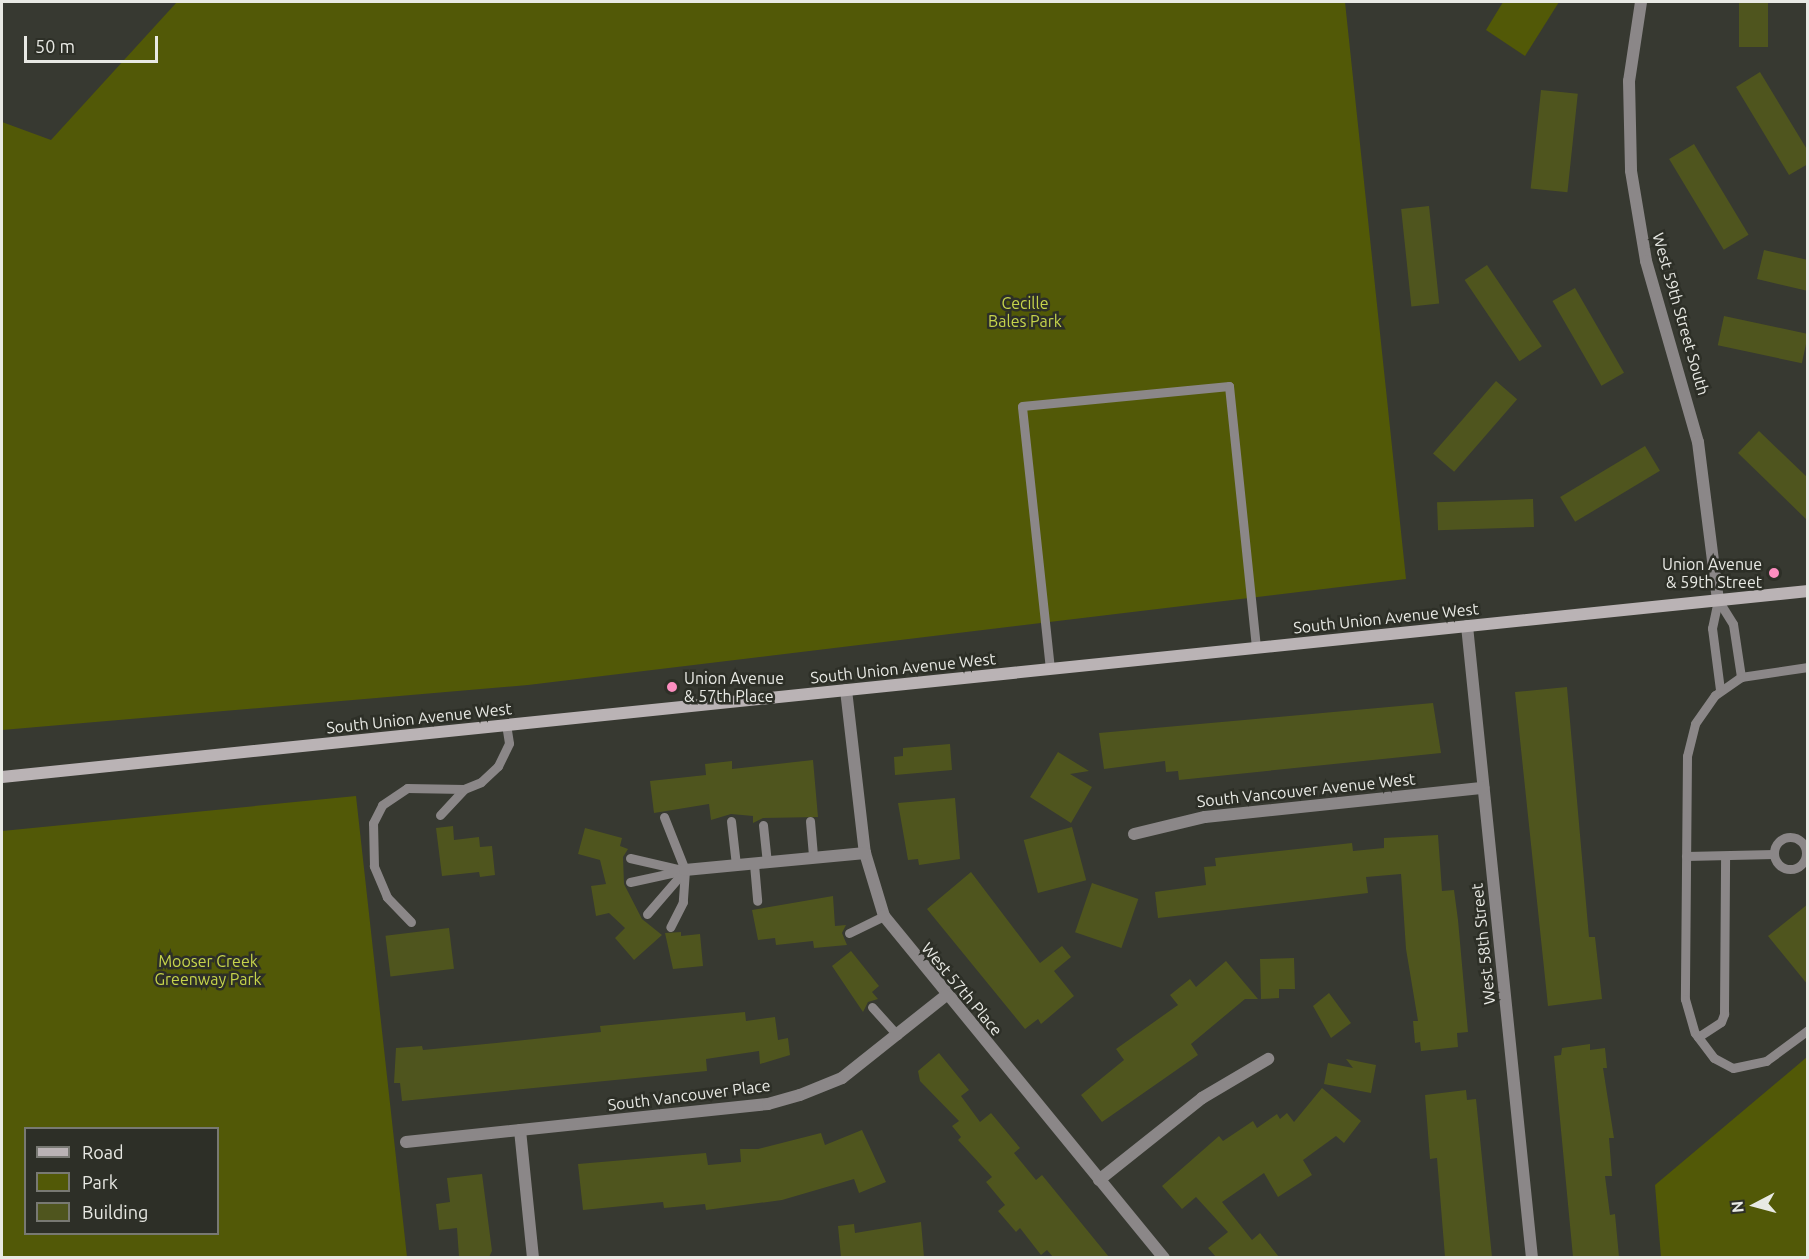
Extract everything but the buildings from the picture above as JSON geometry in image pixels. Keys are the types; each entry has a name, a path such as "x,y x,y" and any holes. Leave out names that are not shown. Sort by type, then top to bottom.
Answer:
{"street":[{"name":"West 59th Street South","path":"1641,2 1629,81 1631,171 1645,256 1698,441 1718,600"},
{"name":"South Union Avenue West","path":"2,777 1808,591"},
{"name":"West 58th Street","path":"1467,626 1532,1257"},
{"name":"West 57th Place","path":"846,690 865,853 884,915 945,996 1164,1257"},
{"name":"South Vancouver Avenue West","path":"1134,834 1200,818 1484,788"},
{"path":"685,870 865,853"},
{"name":"South Vancouver Place","path":"406,1142 768,1104 842,1078 945,996"},
{"path":"1099,1179 1202,1098 1268,1059"},
{"path":"520,1130 533,1257"}],"lane":[{"path":"1050,669 1022,406 1229,386 1256,648"},
{"path":"1718,600 1733,624 1741,677"},
{"path":"1718,600 1713,628 1720,690"},
{"path":"1808,667 1741,677 1720,690 1702,712 1691,738 1686,856 1686,1011 1698,1037 1724,1065 1742,1068 1766,1061 1808,1030"},
{"path":"411,922 387,897 374,866 373,823 382,805 407,788 464,789 481,782 498,766 509,743 506,725"},
{"path":"440,815 464,789"},
{"path":"664,817 685,870 683,902 670,927"},
{"path":"731,821 736,865"},
{"path":"810,821 813,858"},
{"path":"757,902 763,825"},
{"path":"1686,856 1774,854"},
{"path":"1698,1037 1721,1022 1724,1014 1725,856"},
{"path":"630,858 685,870"},
{"path":"630,882 685,870"},
{"path":"647,914 685,870"},
{"path":"849,933 884,915"},
{"path":"872,1007 897,1035"}],"green space":[{"name":"Cecille Bales Park","path":"177,2 1345,2 1406,579 528,685 2,730 2,122 51,140"},
{"path":"1503,2 1559,2 1525,56 1486,30"},
{"name":"Mooser Creek Greenway Park","path":"356,796 407,1257 2,1257 2,831"},
{"path":"1807,1057 1807,1257 1661,1257 1655,1185"}],"place":[{"name":"Union Avenue & 59th Street","path":"1774,573"},
{"name":"Union Avenue & 57th Place","path":"672,687"}]}
